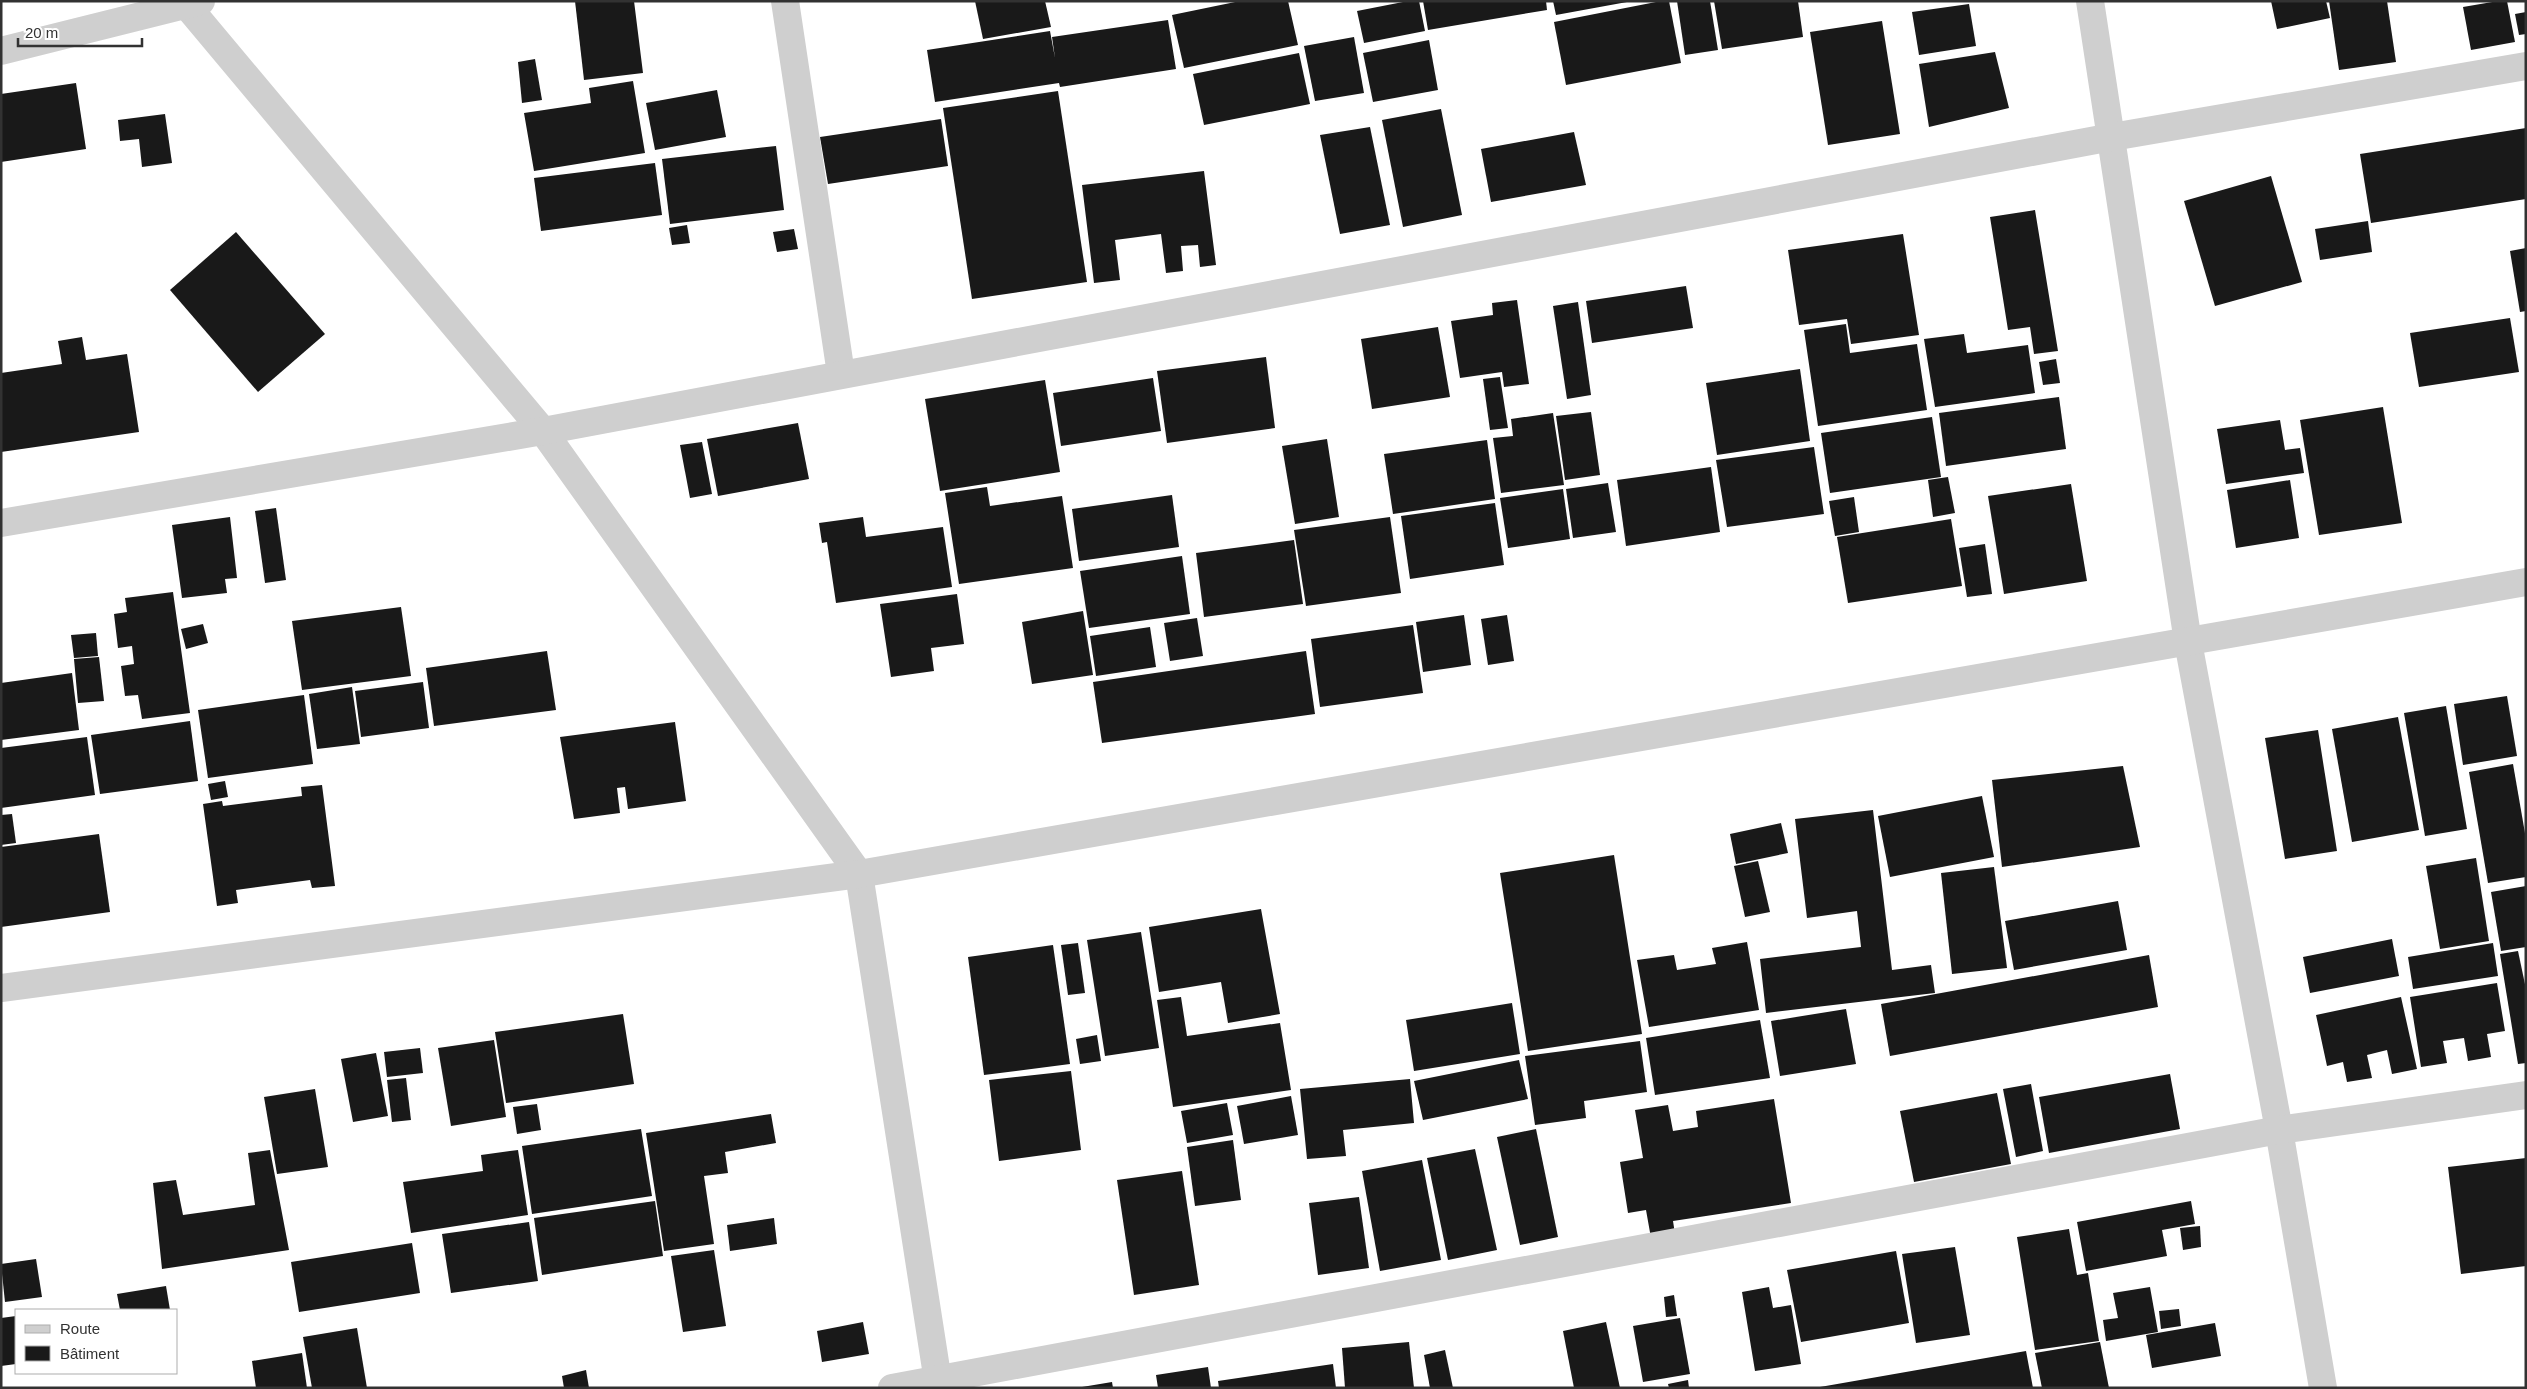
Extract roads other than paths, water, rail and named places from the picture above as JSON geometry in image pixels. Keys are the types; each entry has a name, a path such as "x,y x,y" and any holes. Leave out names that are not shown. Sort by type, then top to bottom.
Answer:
{"street":[{"path":"785,1 841,374"},
{"path":"2090,1 2188,642 2279,1130 2323,1388"},
{"path":"1,51 189,2 543,431 859,874 938,1384"},
{"path":"1,523 543,431 2112,138 2526,66"},
{"path":"1,988 859,874 2526,582"},
{"path":"892,1388 938,1384 2279,1130 2526,1095"}]}
